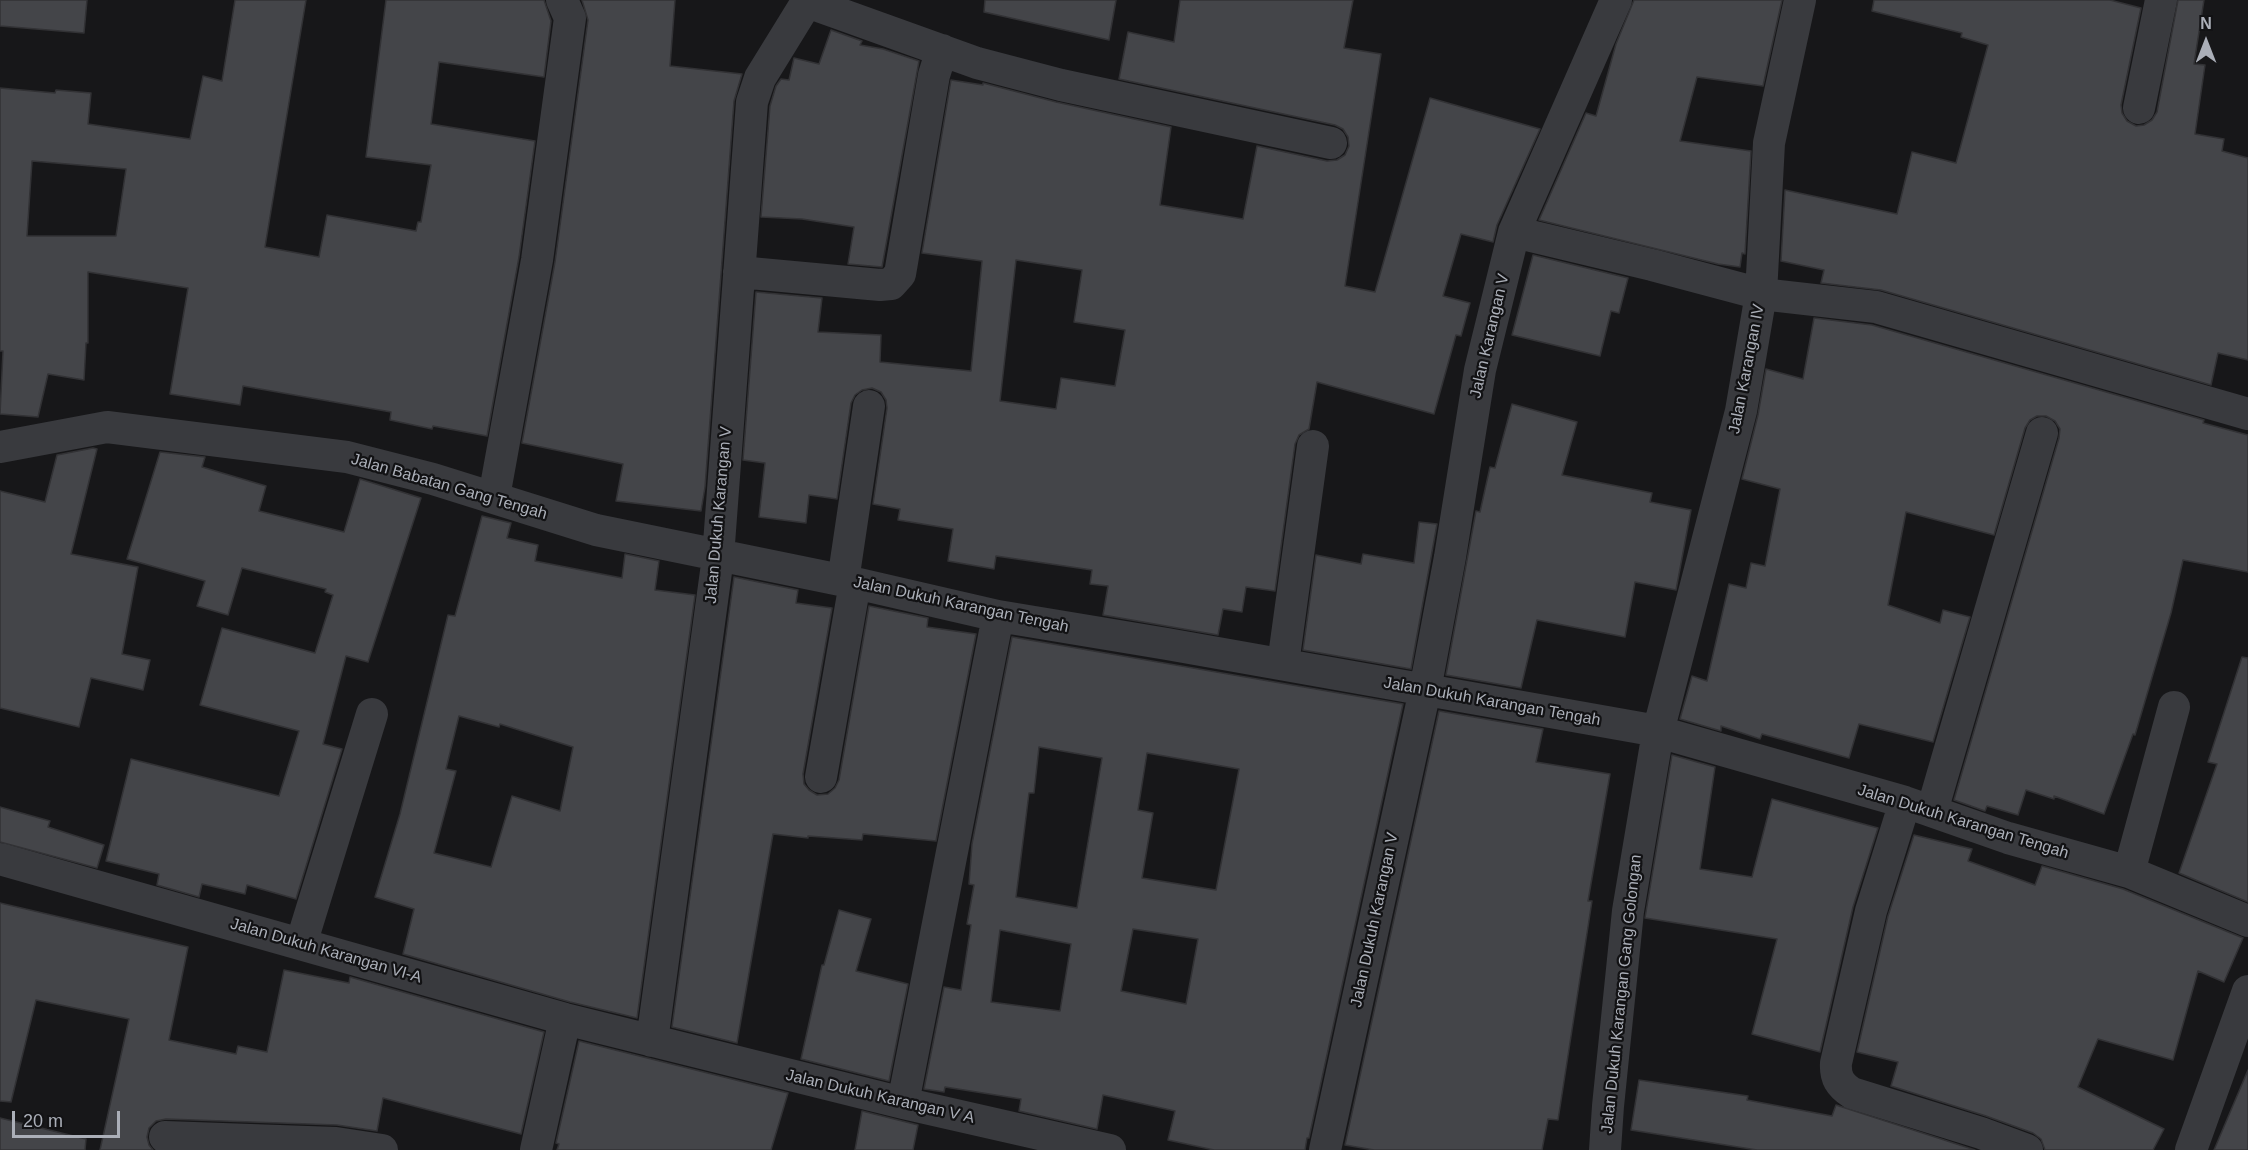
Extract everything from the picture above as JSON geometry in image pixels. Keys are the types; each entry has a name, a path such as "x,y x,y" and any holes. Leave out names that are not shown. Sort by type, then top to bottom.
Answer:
{"street":[{"path":"494,497 537,260 567,41 570,18 562,0"},
{"name":"Jalan Karangan V","path":"1425,690 1450,557 1480,370 1514,232 1616,0"},
{"name":"Jalan Karangan IV","path":"1658,732 1741,411 1761,294 1769,143 1800,0"},
{"path":"2139,108 2161,0"},
{"path":"807,1 977,63 1060,85 1331,144"},
{"name":"Jalan Dukuh Karangan V","path":"652,1041 718,557 752,102 760,78 807,1"},
{"path":"739,272 880,285 891,284 900,274 934,75 942,51"},
{"path":"1514,232 1761,294 1876,307 2248,414"},
{"path":"821,777 849,582 869,406"},
{"name":"Jalan Babatan Gang Tengah","path":"0,447 107,427 347,457 494,497 596,531 718,557"},
{"path":"2027,1150 1981,1133 1852,1093 1838,1080 1836,1063 1871,912 1918,807 2042,433"},
{"path":"1283,664 1313,446"},
{"name":"Jalan Dukuh Karangan Tengah","path":"718,557 849,582 998,616 1283,664 1658,732 1918,807 2008,838 2129,872 2248,921"},
{"path":"903,1104 998,616"},
{"name":"Jalan Dukuh Karangan V","path":"1325,1150 1425,690"},
{"path":"2129,872 2174,707"},
{"path":"302,944 372,714"},
{"name":"Jalan Dukuh Karangan Gang Golongan","path":"1605,1150 1629,912 1658,732"},
{"name":"Jalan Dukuh Karangan VI-A","path":"0,859 565,1019 652,1041"},
{"path":"2191,1150 2248,991"},
{"path":"536,1150 565,1019"},
{"name":"Jalan Dukuh Karangan V A","path":"652,1041 903,1104 1110,1150"},
{"path":"165,1137 336,1143 382,1150"}],"building":[{"path":"0,0 87,0 84,33 0,26"},
{"path":"235,0 306,0 265,247 319,257 327,215 416,231 418,222 421,222 431,165 366,157 386,0 544,0 551,21 544,77 439,62 431,124 535,141 519,257 487,436 433,426 432,429 390,420 391,412 243,386 240,405 170,394 188,288 88,272 88,343 86,343 84,380 48,374 38,417 0,414 3,351 0,351 0,88 55,93 56,90 91,93 88,124 190,139 203,76 222,81","holes":["32,161 126,169 116,236 27,236"]},
{"path":"582,0 675,0 670,66 742,74 734,101 705,487 701,511 616,501 623,464 522,443 555,262 588,20"},
{"path":"985,0 1116,0 1109,40 984,12"},
{"path":"1180,0 1353,0 1344,48 1381,54 1345,286 1375,292 1430,98 1540,129 1497,225 1493,242 1461,234 1443,296 1470,303 1461,336 1456,335 1434,414 1317,382 1309,429 1299,435 1295,444 1275,591 1246,587 1242,612 1223,609 1218,635 1103,615 1108,586 1090,584 1092,570 996,556 994,569 948,561 953,529 898,520 900,509 873,504 887,408 886,400 881,392 872,388 862,390 855,395 851,403 837,499 809,495 806,523 759,517 765,463 743,460 756,292 822,298 818,332 881,335 880,362 971,371 982,261 922,253 951,80 983,85 983,83 1056,102 1171,127 1160,205 1243,219 1257,146 1327,161 1337,160 1345,155 1349,146 1348,137 1343,129 1335,125 1119,79 1128,32 1174,42","holes":["1016,260 1082,270 1074,322 1125,330 1115,386 1061,378 1056,409 1000,401"]},
{"path":"1634,0 1782,0 1763,86 1697,77 1680,141 1751,151 1745,254 1742,253 1740,267 1718,264 1539,220 1586,113 1596,116 1616,44"},
{"path":"1874,0 2110,0 2141,8 2121,105 2122,113 2127,121 2136,126 2144,125 2152,120 2157,112 2178,0 2204,0 2194,64 2205,65 2195,134 2224,139 2222,151 2248,158 2248,360 2218,353 2211,385 1881,290 1821,283 1824,270 1781,261 1785,190 1897,214 1912,152 1956,163 1988,45 1961,37 1962,33 1872,11"},
{"path":"831,30 862,41 860,45 883,49 919,61 882,267 848,264 854,227 802,219 761,217 770,106 776,86 781,79 789,80 794,58 819,64"},
{"path":"1533,255 1628,278 1619,313 1611,311 1600,356 1512,335"},
{"path":"1814,318 1872,325 2204,420 2203,423 2248,435 2248,572 2183,560 2171,613 2135,735 2133,734 2104,814 2054,796 2054,799 2026,790 2018,815 1987,806 1985,811 1954,800 2059,438 2060,429 2055,421 2046,416 2037,416 2030,420 2025,428 1994,535 1906,512 1888,605 1940,623 1943,610 1970,617 1933,742 1859,724 1849,758 1762,734 1760,739 1721,726 1721,731 1680,719 1692,676 1707,681 1729,584 1746,588 1751,563 1765,566 1780,489 1742,479 1758,415 1766,369 1803,379"},
{"path":"1512,404 1577,422 1562,475 1652,493 1650,502 1691,510 1676,590 1635,582 1625,637 1537,620 1521,688 1446,675 1476,511 1480,512 1490,467 1495,468"},
{"path":"97,449 71,554 138,567 122,654 150,660 143,690 91,678 79,727 0,708 0,491 45,502 57,455"},
{"path":"160,452 205,457 202,467 266,486 259,511 344,532 360,479 421,498 368,662 346,656 323,744 342,749 296,899 247,885 245,894 202,884 199,897 157,885 159,874 106,861 131,759 279,796 299,731 200,705 222,628 315,653 333,595 325,592 326,589 242,568 228,615 197,606 205,581 127,559"},
{"path":"482,516 511,523 507,538 538,545 535,561 622,578 625,554 659,561 655,590 695,595 637,1018 570,1002 403,954 414,909 375,897 400,814 448,615 455,616","holes":["459,716 499,727 500,724 573,747 560,811 512,796 491,867 434,853 456,771 446,769"]},
{"path":"1419,522 1437,524 1411,669 1303,650 1316,555 1361,564 1363,554 1414,563"},
{"path":"734,577 798,590 796,603 832,608 803,774 804,784 817,795 828,794 839,780 869,606 928,618 927,627 976,634 936,841 863,834 862,840 773,834 737,1043 672,1027"},
{"path":"1012,637 1403,704 1305,1150 1214,1150 1168,1140 1175,1111 1103,1095 1097,1129 1019,1111 1021,1099 945,1087 944,1092 924,1089 944,987 961,990 971,925 967,924 974,885 969,884 972,844","holes":["1039,747 1102,758 1077,908 1016,897 1029,793 1034,793","1147,753 1239,769 1216,890 1142,878 1153,813 1138,810","1133,929 1198,939 1186,1004 1121,991","1000,930 1071,944 1060,1011 991,1002"]},
{"path":"2242,657 2248,658 2248,902 2179,873 2217,764 2208,762"},
{"path":"1439,711 1543,729 1536,762 1610,774 1588,901 1592,901 1558,1120 1548,1119 1542,1150 1374,1150 1345,1145"},
{"path":"1672,755 1715,767 1700,869 1752,877 1772,799 1878,828 1853,907 1820,1052 1752,1034 1777,939 1645,918"},
{"path":"0,807 50,821 48,827 104,845 97,868 0,842"},
{"path":"1914,835 1972,849 1968,861 2035,885 2042,866 2123,889 2243,938 2224,982 2198,971 2173,1060 2098,1039 2078,1087 2164,1129 2153,1150 2045,1150 2041,1139 2033,1133 1891,1086 1898,1062 1857,1052 1888,916"},
{"path":"0,903 188,947 169,1040 236,1054 238,1046 267,1052 284,970 349,983 350,977 544,1032 521,1134 383,1098 377,1131 337,1125 166,1119 156,1121 149,1128 147,1137 153,1150 100,1150 129,1019 36,1000 11,1102 0,1101"},
{"path":"839,910 871,919 856,971 908,984 889,1081 801,1059 822,965 824,965"},
{"path":"579,1041 788,1093 771,1150 557,1150 559,1144 556,1143"},
{"path":"2248,1070 2248,1150 2214,1150"},
{"path":"1639,1080 1748,1096 1747,1100 1832,1116 1836,1105 1975,1150 1757,1150 1631,1130"},
{"path":"862,1111 918,1125 913,1150 855,1150"},
{"path":"0,1118 86,1139 85,1150 0,1150"}]}
